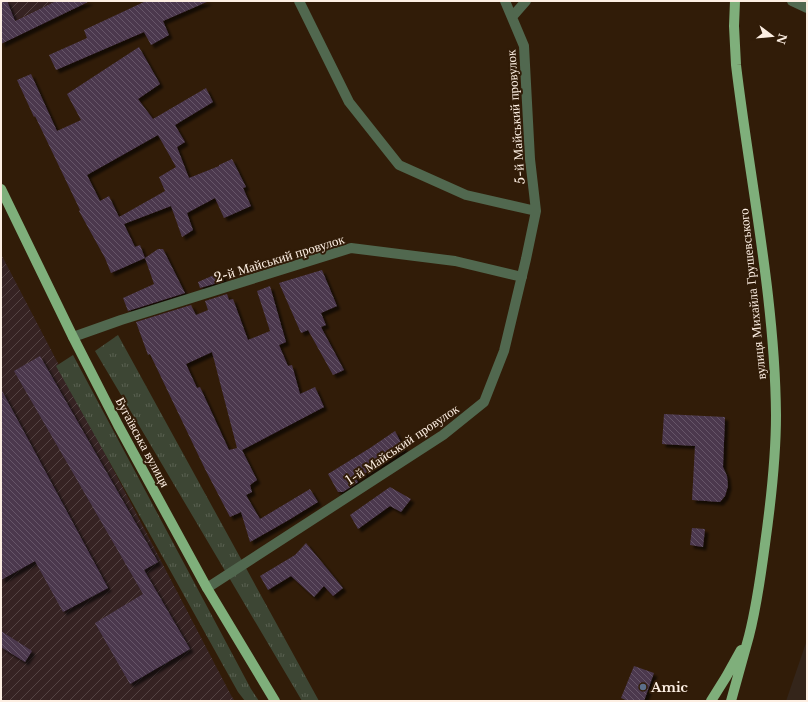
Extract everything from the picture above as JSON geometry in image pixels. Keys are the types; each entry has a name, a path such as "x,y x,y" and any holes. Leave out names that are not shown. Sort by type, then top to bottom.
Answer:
{"main road":[{"name":"вулиця Михайла Грушевського","path":"731,701 749,634 762,567 772,497 776,416 775,372 770,318 736,65 734,26 735,1"},
{"name":"Бугаївська вулиця","path":"1,189 73,337 118,425 207,588 275,701"},
{"path":"711,701 726,677 749,634"}],"street":[{"path":"299,1 349,102 399,165 466,195 536,211"},
{"name":"5-й Майський провулок","path":"505,1 524,46 530,159 536,211"},
{"path":"512,17 526,1"},
{"path":"792,1 807,8"},
{"name":"1-й Майський провулок","path":"207,588 443,435 484,402 504,351 536,211"},
{"name":"2-й Майський провулок","path":"73,337 121,320 351,248 455,262 522,277"}],"shaded area":[{"path":"1,1 56,1 1,27"},
{"path":"1,254 232,697 235,701 1,701"},
{"path":"807,640 807,701 786,701"}],"green space":[{"path":"118,335 319,701 302,701 95,351"},
{"path":"73,355 251,689 259,701 245,701 238,692 56,366"}],"building":[{"path":"1,1 7,1 15,21 56,1 90,1 1,44"},
{"path":"146,1 209,1 163,21 169,35 151,45 144,32 56,70 49,55 87,38 84,30"},
{"path":"139,47 160,84 138,99 153,119 206,88 213,102 175,125 185,142 177,147 189,178 232,159 246,187 243,188 251,206 224,218 215,198 187,213 193,230 182,237 171,206 124,224 135,247 140,245 145,258 111,273 105,258 79,211 80,210 17,80 31,74 57,131 81,120 67,94","holes":["158,135 176,167 159,177 165,191 119,217 109,196 100,201 87,175"]},
{"path":"158,249 163,249 185,293 128,311 123,298 154,284 145,258"},
{"path":"322,270 337,306 321,313 326,325 321,327 344,370 333,375 308,330 301,333 279,283"},
{"path":"221,272 224,281 200,288 198,282"},
{"path":"270,286 286,342 279,345 288,366 292,365 300,394 315,387 324,407 242,450 257,480 250,485 252,492 246,495 260,519 310,489 318,502 250,542 241,512 230,517 205,469 150,354 148,355 136,322 191,305 196,315 208,310 205,301 227,294 229,300 233,299 248,340 270,331 257,291","holes":["212,352 237,448 229,450 200,387 197,388 186,364"]},
{"path":"40,356 158,562 144,570 190,649 130,684 95,623 143,594 14,371"},
{"path":"1,389 108,588 63,612 35,561 1,580"},
{"path":"664,414 725,417 723,467 727,476 728,486 725,496 720,502 692,500 695,446 662,444"},
{"path":"395,431 405,450 356,479 358,482 343,492 338,492 328,474"},
{"path":"390,487 411,499 401,512 390,506 358,529 350,515"},
{"path":"692,528 705,529 703,547 690,545"},
{"path":"306,543 343,588 333,596 324,586 314,597 291,576 268,590 260,576 295,555"},
{"path":"1,631 32,651 25,662 1,647"},
{"path":"634,666 654,673 644,701 628,701 621,698"}],"place":[{"name":"Amic","path":"643,687"}]}
